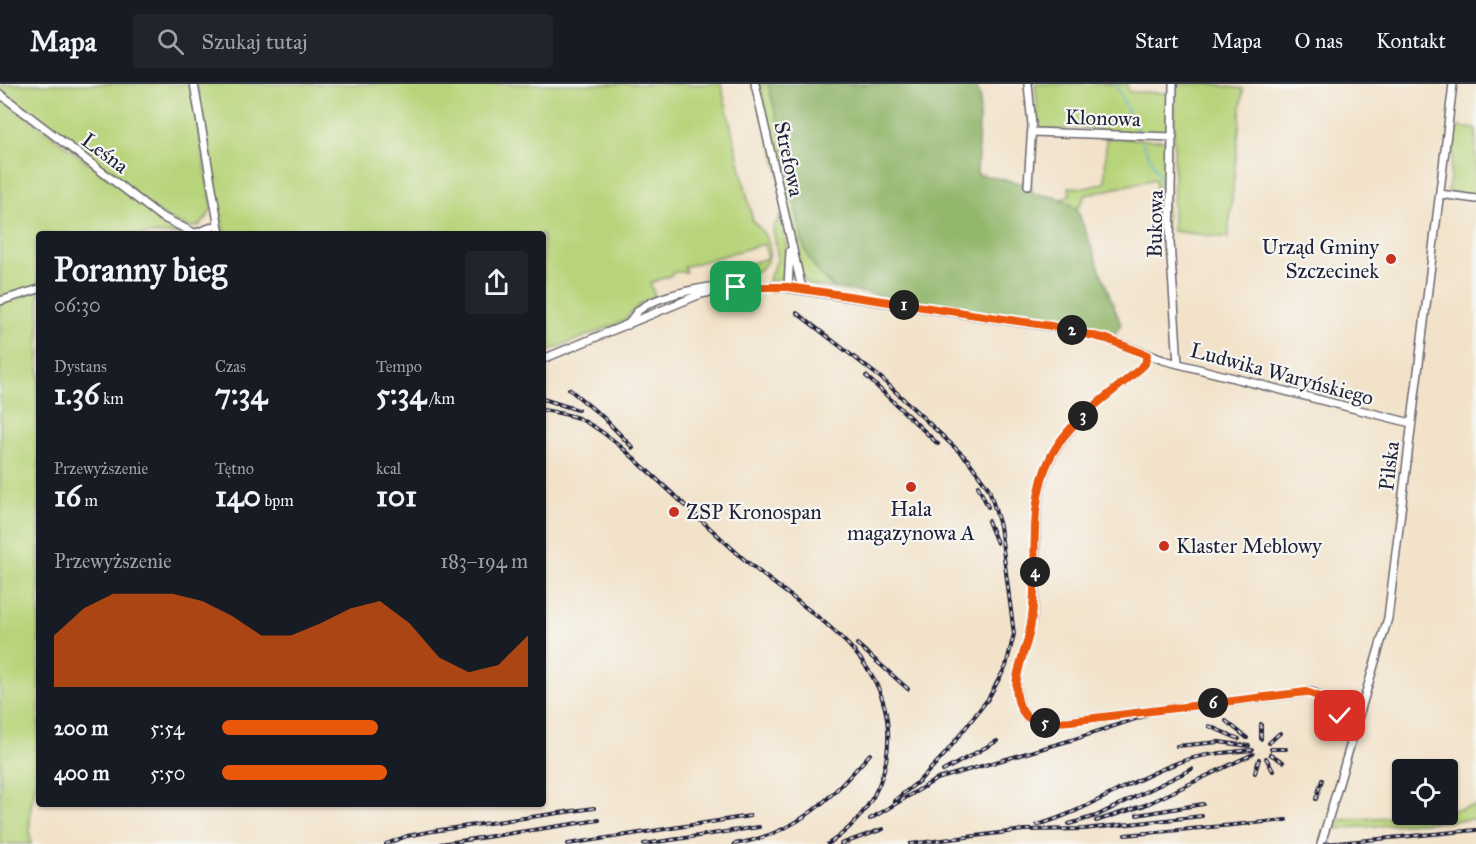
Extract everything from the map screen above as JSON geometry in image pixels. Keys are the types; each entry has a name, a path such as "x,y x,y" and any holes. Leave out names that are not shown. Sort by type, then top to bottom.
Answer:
{"street":[{"path":"194,84 219,231"},
{"name":"Strefowa","path":"755,84 802,289"},
{"path":"1028,84 1032,132 1028,185"},
{"name":"Bukowa","path":"1173,84 1170,242 1178,364"},
{"name":"Pilska","path":"1322,844 1388,618 1453,84"},
{"name":"Leśna","path":"0,94 160,216 188,231"},
{"name":"Klonowa","path":"1032,132 1173,137"},
{"path":"1440,194 1476,199"},
{"name":"Leśna","path":"201,231 218,225"},
{"name":"Strefowa","path":"788,287 790,242"},
{"path":"627,325 639,310 688,290 732,287"},
{"name":"Ludwika Waryńskiego","path":"546,358 647,318 682,300 732,287 788,287 1073,330 1107,339 1147,355 1178,364 1411,423"},
{"path":"0,302 36,290"},
{"path":"1147,355 1145,364 1068,431 1046,468 1039,499 1032,617 1016,684 1022,710 1031,720 1049,723 1312,692 1324,698 1348,725 1356,729"}],"green space":[{"path":"3,84 191,84 212,207 208,216 198,226 186,227 164,216 1,92"},
{"path":"197,84 721,84 753,221 762,231 770,249 769,257 765,264 758,270 736,278 734,268 768,258 764,244 684,267 686,272 674,272 672,275 650,283 655,296 640,304 622,322 546,352 546,231 223,231"},
{"path":"760,84 768,84 778,116 803,244 814,266 829,284 838,289 809,285 803,279"},
{"path":"768,84 976,84 980,98 977,174 1030,185 1033,193 1062,199 1077,209 1121,325 1113,336 1070,324 838,289 832,285 817,270 803,244 787,157"},
{"path":"1035,84 1127,84 1129,92 1167,93 1170,97 1169,130 1162,133 1099,132 1099,128 1066,127 1065,131 1039,129 1034,112 1038,111"},
{"path":"1175,84 1208,84 1243,89 1228,238 1173,231"},
{"path":"0,97 179,231 36,231 36,288 0,299"},
{"path":"1456,127 1476,129 1476,196 1448,192"},
{"path":"1106,138 1163,140 1168,144 1166,238 1163,239 1155,179 1086,195 1077,209 1062,199 1070,194 1069,187 1086,188 1105,183"},
{"path":"780,215 786,240 786,266 779,280 768,281 778,258 773,229"},
{"path":"36,291 36,787 30,810 31,844 0,844 0,303"},
{"path":"1476,806 1476,819 1458,820 1458,809"},
{"path":"1392,817 1392,825 1334,829 1337,820"}],"waterway":[{"path":"1115,84 1138,132"},
{"path":"1142,142 1160,177 1163,200"}],"railway":[{"path":"797,313 881,378 968,460 989,489 1000,526 1014,634 1006,666 988,699 945,754 919,781 894,801"},
{"path":"866,376 938,444"},
{"path":"569,389 604,418 633,448"},
{"path":"546,400 578,410"},
{"path":"546,411 578,418 598,429 616,443 737,553 843,639 864,664 880,692 888,724 886,761 879,786 866,808 849,828 828,844"},
{"path":"978,486 988,507"},
{"path":"988,521 997,543"},
{"path":"857,644 908,689"},
{"path":"870,819 937,779 1075,739 1180,704"},
{"path":"1226,721 1247,738"},
{"path":"1261,724 1261,739"},
{"path":"1209,726 1239,739"},
{"path":"1269,743 1280,733"},
{"path":"943,771 997,741"},
{"path":"1177,746 1219,742 1249,746"},
{"path":"1271,749 1286,749"},
{"path":"1037,825 1073,812 1144,777 1188,759 1252,750"},
{"path":"734,844 756,839 794,823 826,800 870,754"},
{"path":"1096,821 1145,805 1253,754"},
{"path":"1270,754 1283,762"},
{"path":"1266,758 1273,771"},
{"path":"1255,773 1259,759"},
{"path":"1069,824 1096,816 1192,769"},
{"path":"1316,799 1322,780"},
{"path":"1137,815 1203,804"},
{"path":"386,844 407,836 433,831 594,808"},
{"path":"568,844 750,816"},
{"path":"910,844 1024,830 1084,829 1202,816"},
{"path":"440,844 599,820"},
{"path":"1125,835 1286,820"},
{"path":"644,844 759,827"},
{"path":"841,844 883,829"},
{"path":"1325,844 1476,830"}],"place":[{"name":"Urząd Gminy Szczecinek","path":"1391,259"},
{"name":"Hala magazynowa A","path":"911,487"},
{"name":"ZSP Kronospan","path":"674,512"},
{"name":"Klaster Meblowy","path":"1164,546"}],"route":[{"path":"736,287 788,287 1051,326 1107,339 1147,355 1145,364 1068,431 1055,449 1046,468 1039,499 1034,609 1017,674 1016,684 1020,707 1028,718 1042,723 1119,716 1312,692 1328,701 1340,716"}]}
